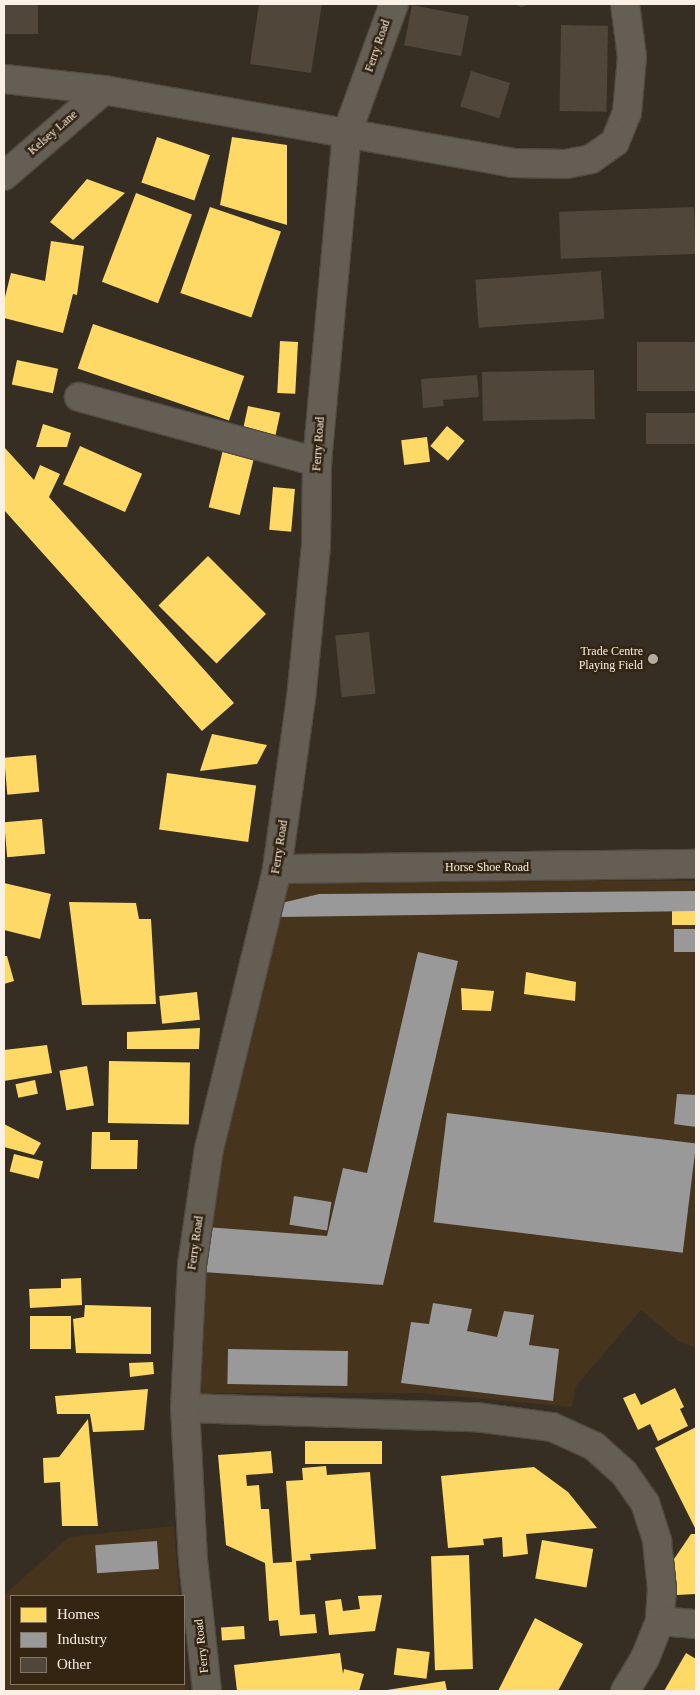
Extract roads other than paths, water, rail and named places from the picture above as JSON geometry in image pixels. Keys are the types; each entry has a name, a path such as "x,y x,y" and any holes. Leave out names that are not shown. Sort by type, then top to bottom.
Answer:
{"street":[{"path":"4,79 104,90 512,163 566,164 591,159 615,142 627,113 632,57 625,4"},
{"name":"Ferry Road","path":"207,1691 193,1560 186,1408 192,1265 209,1149 277,869 303,680 316,546 317,462 347,134 391,6"},
{"name":"Kelsey Lane","path":"4,176 104,90"},
{"path":"80,397 317,462"},
{"name":"Horse Shoe Road","path":"277,869 696,864"},
{"path":"186,1408 476,1417 552,1427 586,1442 624,1473 645,1503 657,1540 662,1589 660,1621 645,1658 625,1691"},
{"path":"660,1621 696,1624"}],"place":[{"name":"Trade Centre Playing Field","path":"653,659"}]}
